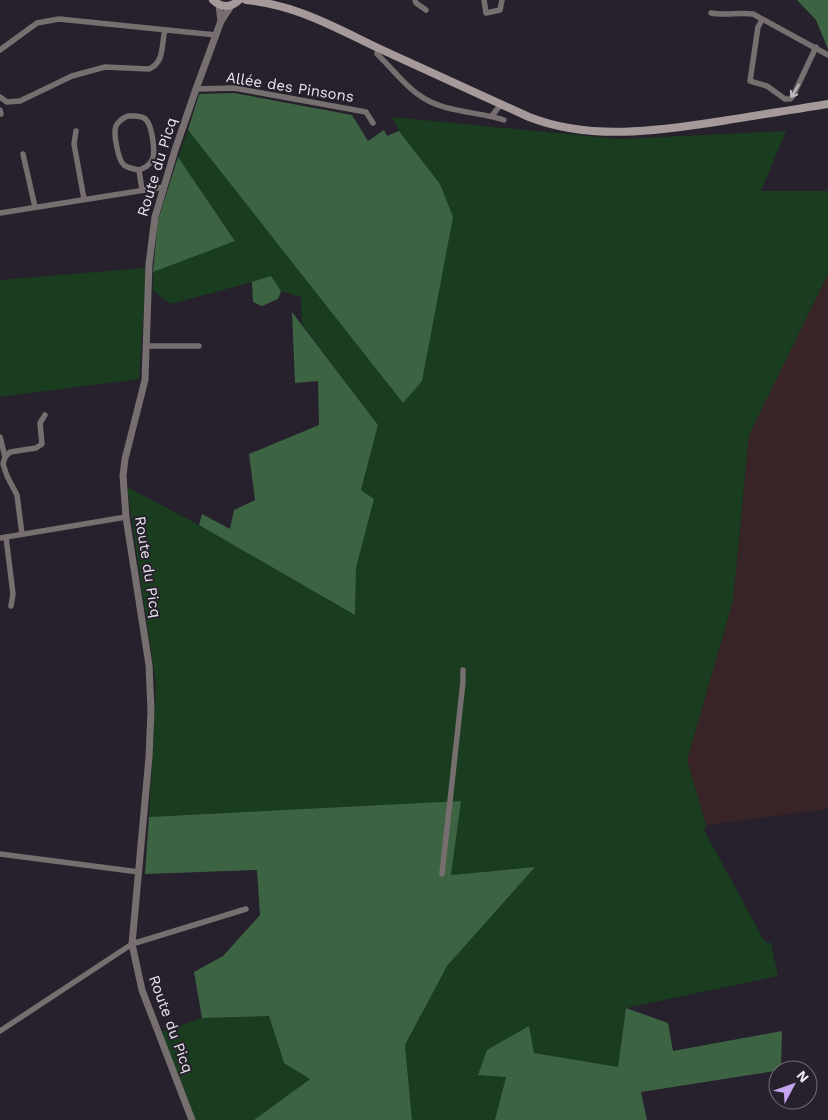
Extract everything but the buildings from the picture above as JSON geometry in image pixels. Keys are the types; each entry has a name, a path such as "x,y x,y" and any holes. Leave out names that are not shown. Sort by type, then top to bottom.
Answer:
{"main road":[{"path":"216,2 231,6 239,0"},
{"path":"246,0 262,1 321,19 378,48 501,104 547,124 575,130 621,132 664,129 828,104"}],"street":[{"path":"415,0 416,3 426,10"},
{"path":"484,0 486,13 500,10 502,0"},
{"name":"Route du Picq","path":"216,2 221,22"},
{"name":"Route du Picq","path":"192,1120 142,990 132,944 149,757 151,688 126,517 123,484 124,469 145,380 149,264 155,217 196,89 221,22 231,6"},
{"path":"711,13 720,15 748,13 759,16 762,20 828,55"},
{"path":"0,50 37,23 59,19 216,35"},
{"path":"762,20 758,27 750,81 767,86 785,99 790,99 793,96 816,47"},
{"path":"0,97 7,102 20,101 72,76 104,67 149,69 160,60 165,30"},
{"path":"378,48 377,54 419,95 443,107 504,120"},
{"name":"Allée des Pinsons","path":"196,89 234,88 366,112 373,123"},
{"path":"492,116 501,104"},
{"path":"128,116 144,117 150,127 153,158 146,166 139,170 126,167 119,159 115,129 122,119 128,116"},
{"path":"76,132 74,144 84,199"},
{"path":"23,154 35,207"},
{"path":"139,170 142,190"},
{"path":"0,213 164,187"},
{"path":"146,346 199,346"},
{"path":"22,534 17,495 3,464 5,457 10,452 36,448 42,444 40,423 45,415"},
{"path":"0,437 5,457"},
{"path":"11,606 13,594 3,537 126,517"},
{"path":"442,874 463,670"},
{"path":"0,854 139,872"},
{"path":"0,1031 132,944 246,909"}],"shaded area":[{"path":"828,274 828,809 706,825 687,760 733,601 749,435"}],"green space":[{"path":"797,0 828,0 828,49 816,20"},
{"path":"234,93 352,115 368,141 384,130 387,136 399,131 440,184 453,217 422,381 403,403 188,130 199,94"},
{"path":"392,117 620,139 786,131 761,191 828,191 828,274 749,435 733,601 687,760 706,825 704,830 765,942 771,943 778,976 626,1008 618,1067 533,1053 529,1027 506,1077 495,1120 412,1120 405,1045 447,966 535,867 451,875 460,801 149,817 156,685 127,487 199,525 355,615 356,568 374,499 361,491 378,425 302,324 301,297 281,291 271,277 171,304 153,291 153,272 235,240 178,157 188,130 403,402 440,184 399,131"},
{"path":"178,157 235,241 153,272 158,220"},
{"path":"145,268 139,379 0,397 0,280"},
{"path":"271,276 281,291 278,299 262,306 253,302 252,282"},
{"path":"292,312 378,425 361,490 374,499 356,568 355,615 199,525 202,514 230,529 234,510 255,500 249,454 319,425 318,381 295,383"},
{"path":"461,801 451,875 535,867 447,966 405,1045 412,1120 254,1120 310,1079 284,1063 269,1016 202,1018 194,972 223,956 260,915 257,870 145,874 149,817"},
{"path":"626,1008 668,1023 673,1051 782,1031 781,1060 768,1060 768,1072 641,1092 647,1120 495,1120 506,1077 478,1075 487,1050 529,1026 534,1053 618,1067"},
{"path":"269,1016 284,1063 310,1079 254,1120 186,1120 188,1119 161,1032 202,1018"}]}
